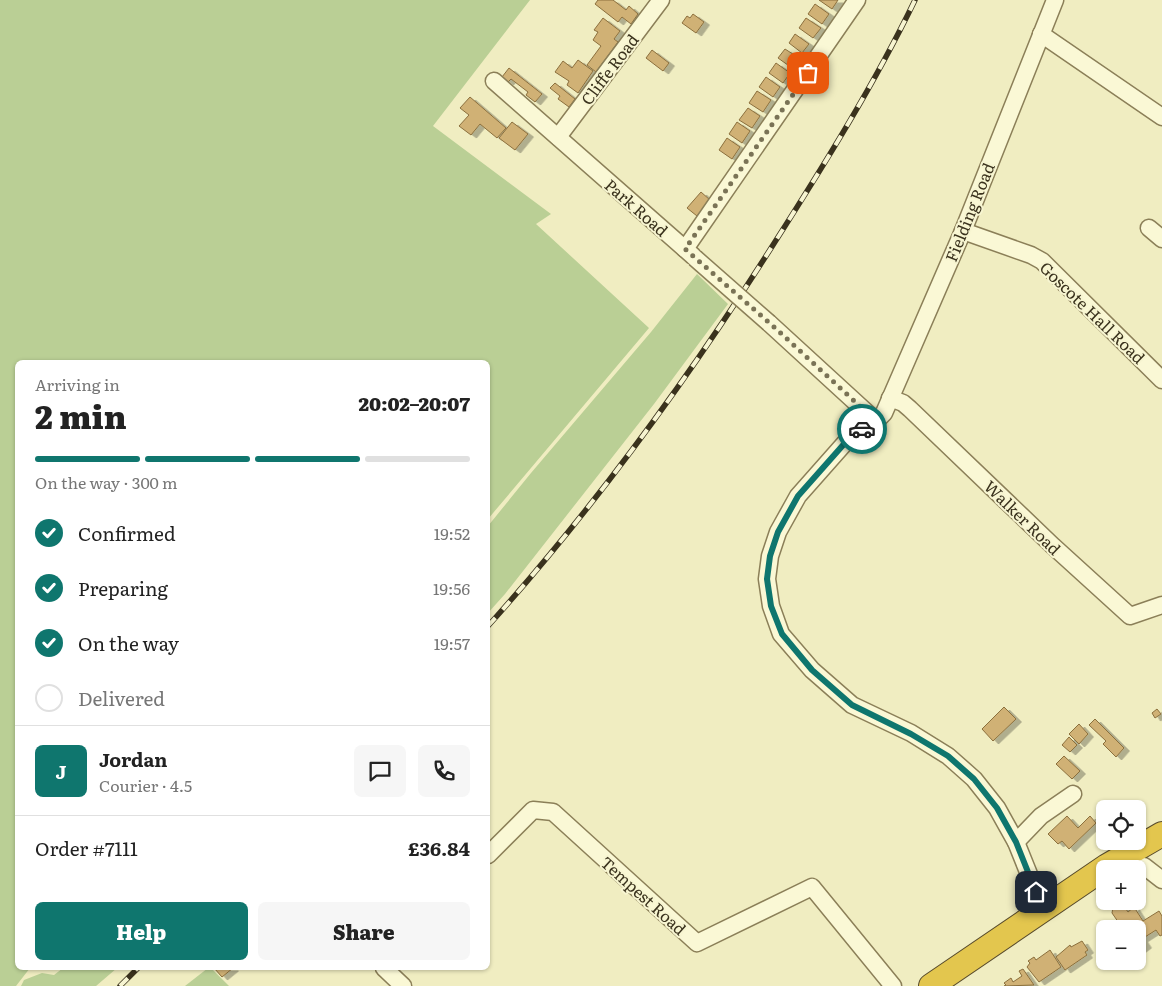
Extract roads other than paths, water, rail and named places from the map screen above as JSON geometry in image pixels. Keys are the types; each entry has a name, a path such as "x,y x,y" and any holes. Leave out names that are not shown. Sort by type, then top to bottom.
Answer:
{"highway":[{"path":"932,986 1106,866 1162,834"}],"street":[{"name":"Cliffe Road","path":"558,137 661,0"},
{"path":"690,253 857,0"},
{"name":"Fielding Road","path":"876,421 884,413 963,231 1055,0"},
{"path":"1041,34 1162,118"},
{"name":"Park Road","path":"494,81 769,323 876,421"},
{"path":"1149,228 1162,239"},
{"name":"Goscote Hall Road","path":"963,231 1031,255 1042,261 1162,380"},
{"name":"Walker Road","path":"890,398 903,403 910,409 1053,546 1130,616 1162,605"},
{"path":"876,421 844,444 798,496 782,524 770,556 767,579 771,606 782,634 812,670 852,705 911,734 948,756 974,779 997,808 1016,842 1043,909"},
{"path":"1016,842 1041,816 1073,794"},
{"name":"Tempest Road","path":"490,853 533,810 553,812 697,943 812,887 894,986"},
{"path":"1146,868 1162,880"},
{"path":"386,970 403,986"}],"railway":[{"path":"490,624 565,536 602,489 708,344 830,155 866,94 915,0"},
{"path":"120,986 136,970"}]}
